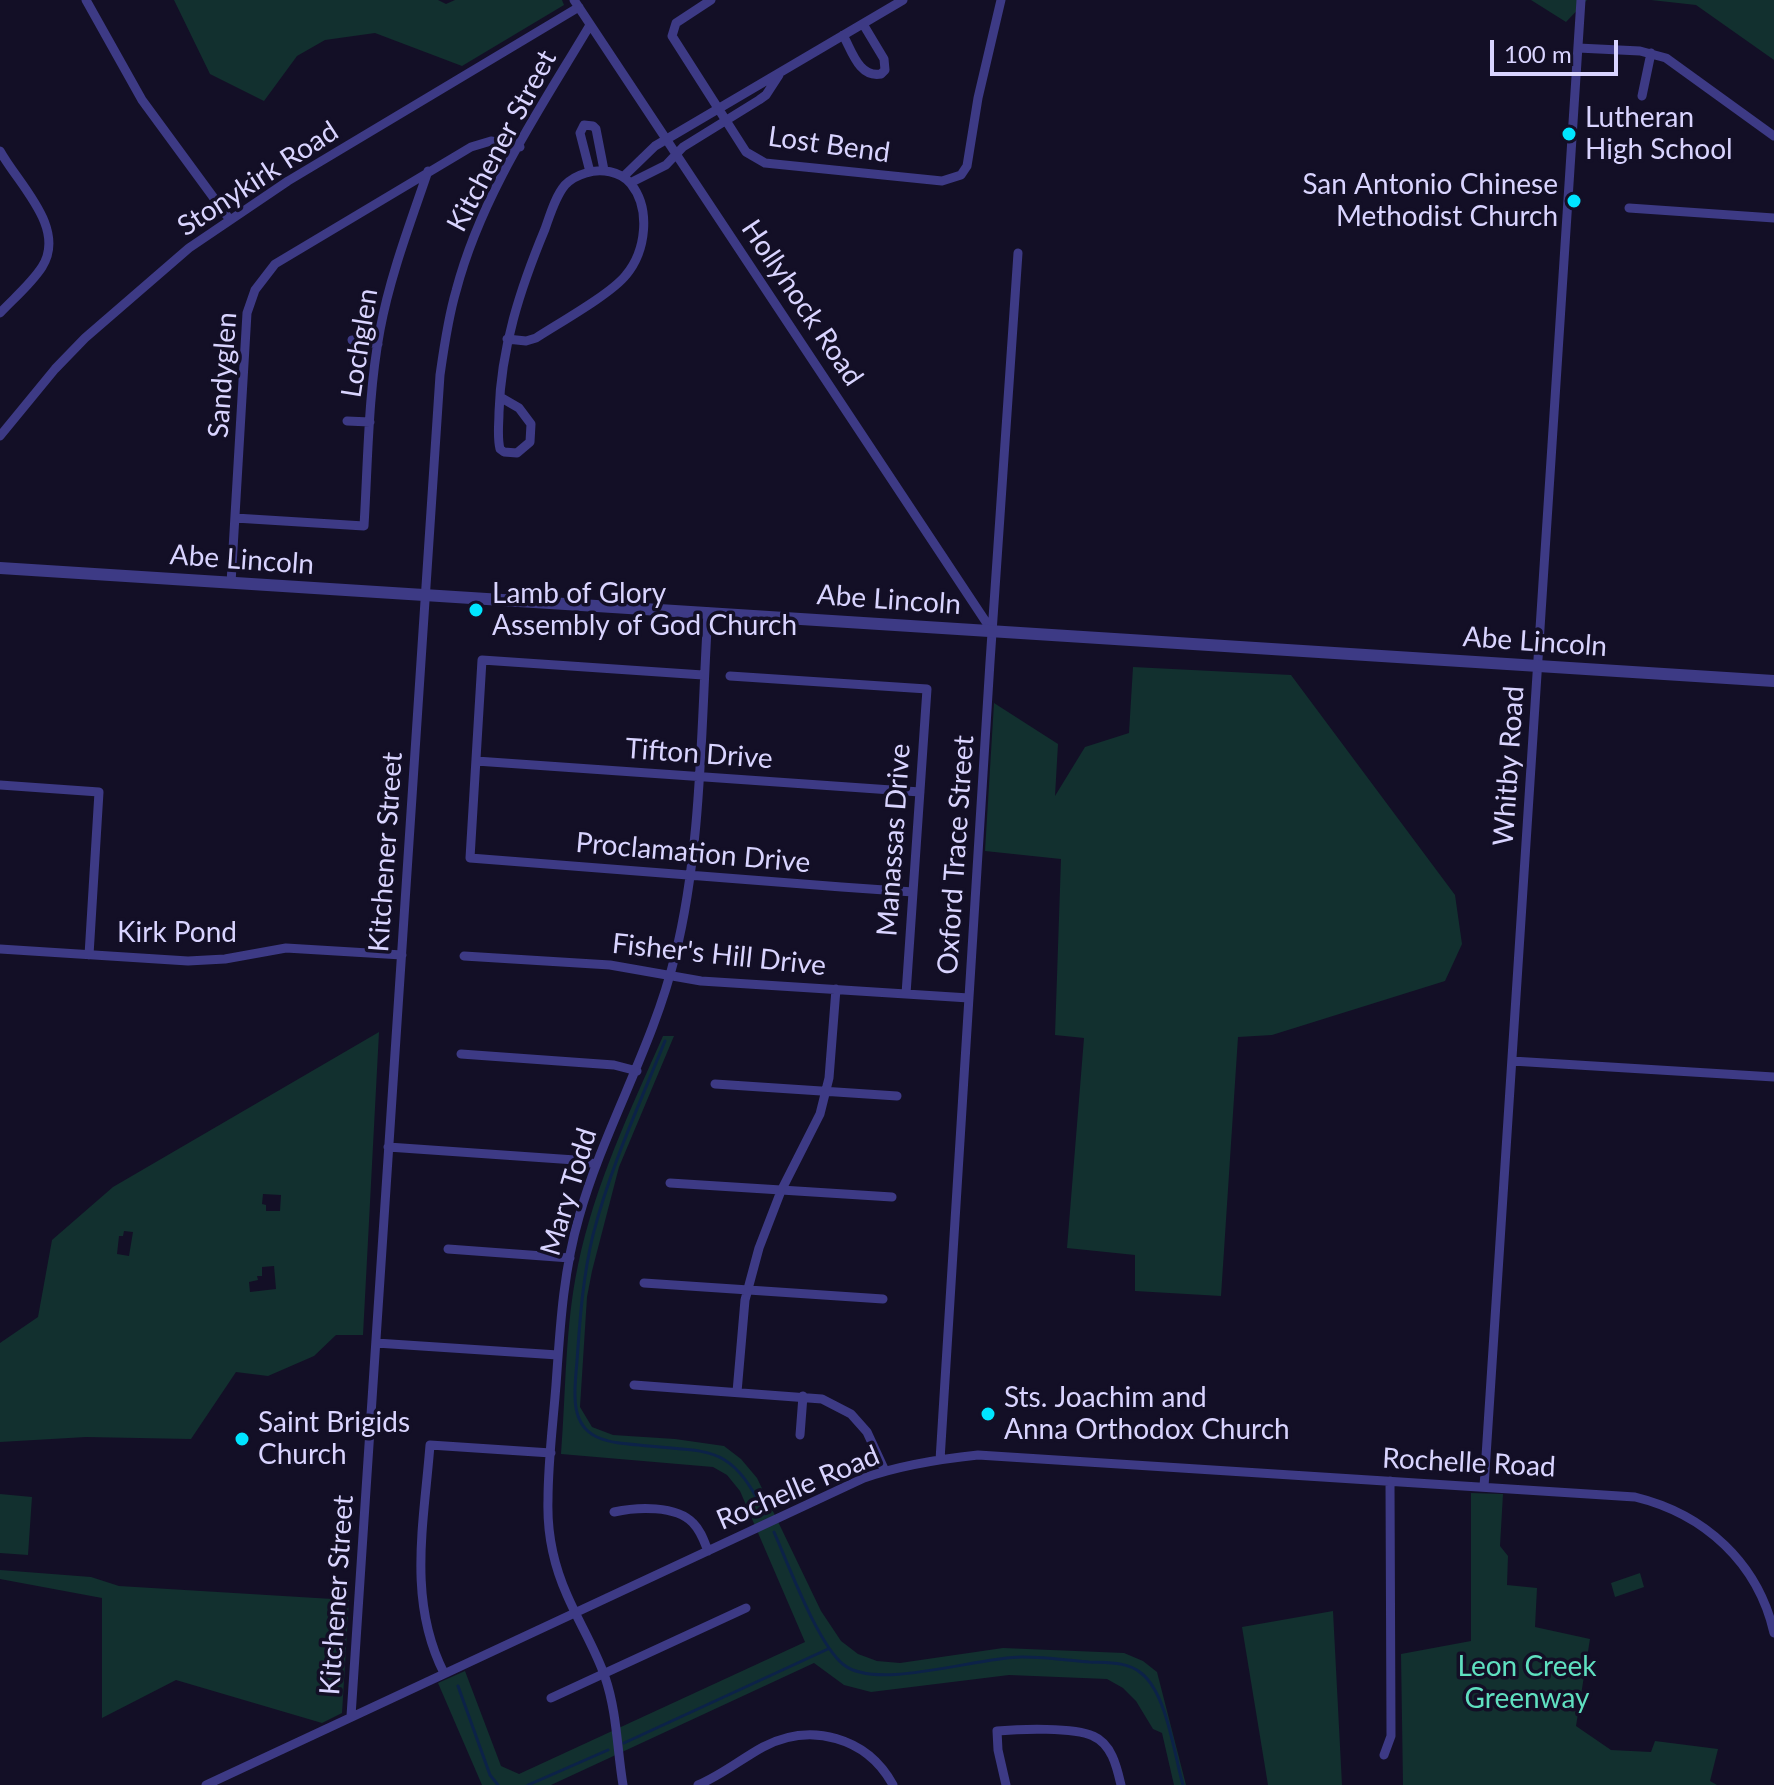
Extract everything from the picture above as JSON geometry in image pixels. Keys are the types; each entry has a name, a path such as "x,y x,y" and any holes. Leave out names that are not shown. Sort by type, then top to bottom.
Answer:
{"street":[{"path":"86,0 142,100 230,220"},
{"name":"Lost Bend","path":"711,0 682,17 672,29 673,40 746,152 765,163 942,181 956,178 969,162 978,98 1000,0"},
{"path":"627,180 648,150 903,0"},
{"name":"Whitby Road","path":"1484,1487 1581,0"},
{"name":"Stonykirk Road","path":"0,436 55,369 103,321 189,248 288,181 576,4"},
{"name":"Hollyhock Road","path":"576,4 993,631"},
{"path":"843,35 863,72 881,74 885,70 884,59 863,24"},
{"name":"Kitchener Street","path":"351,1716 437,402 456,291 475,236 520,147 590,25"},
{"path":"1578,48 1651,53 1666,58 1774,136"},
{"path":"1642,96 1651,53"},
{"path":"627,180 666,165 683,147 766,95 779,75"},
{"path":"590,172 580,133 584,125 596,129 604,170"},
{"name":"Sandyglen","path":"231,583 246,321 255,290 275,264 479,143 491,141 520,147"},
{"path":"584,148 599,146"},
{"path":"0,151 41,215 49,239 45,264 0,313"},
{"path":"639,161 647,173"},
{"path":"500,397 519,408 531,424 530,442 517,453 500,449 500,397 507,339 527,271 566,184 590,172 604,170 627,180 639,198 644,225 636,260 626,276 536,338 526,341 507,339"},
{"name":"Lochglen","path":"235,518 364,526 378,344 392,279 428,171"},
{"path":"1629,208 1774,218"},
{"name":"Oxford Trace Street","path":"940,1460 1018,253"},
{"path":"352,340 378,344"},
{"path":"347,421 370,422"},
{"name":"Abe Lincoln","path":"0,568 1774,681"},
{"name":"Mary Todd","path":"623,1785 611,1697 604,1674 560,1578 550,1534 548,1502 558,1355 578,1219 596,1164 637,1071 670,974 683,920 689,876 708,612"},
{"path":"476,761 482,660 703,675"},
{"name":"Manassas Drive","path":"730,676 927,689 906,994"},
{"name":"Tifton Drive","path":"476,761 920,792"},
{"name":"Proclamation Drive","path":"476,761 470,858 913,892"},
{"path":"0,785 99,792 89,955"},
{"name":"Kirk Pond","path":"0,949 212,961 286,948 402,955"},
{"name":"Fisher's Hill Drive","path":"464,956 610,965 701,981 969,998"},
{"path":"737,1392 747,1289 764,1232 781,1191 820,1114 830,1070 836,989"},
{"path":"461,1054 614,1065 637,1071"},
{"path":"1512,1061 1774,1077"},
{"path":"715,1084 897,1096"},
{"path":"388,1147 596,1164"},
{"path":"670,1183 892,1197"},
{"path":"448,1249 570,1258"},
{"path":"644,1283 883,1299"},
{"path":"376,1343 558,1355"},
{"path":"634,1385 803,1396 830,1402 851,1414 867,1432 885,1471"},
{"path":"800,1435 803,1396"},
{"path":"444,1673 427,1633 420,1594 430,1445 551,1453"},
{"name":"Rochelle Road","path":"206,1785 864,1478 885,1471 978,1455 1619,1494 1656,1502 1675,1509 1709,1530 1738,1558 1761,1593 1774,1633"},
{"path":"1384,1755 1391,1736 1390,1481"},
{"path":"614,1512 632,1509 679,1513 693,1523 708,1551"},
{"path":"551,1698 746,1608"},
{"path":"1006,1785 997,1731 1022,1729 1093,1736 1110,1751 1121,1785"},
{"path":"698,1785 715,1778 765,1746 806,1734 843,1740 857,1747 883,1769 893,1785"}],"green space":[{"path":"174,0 438,0 446,4 455,0 562,0 564,5 462,66 375,33 325,40 297,56 264,101 210,74"},
{"path":"1531,0 1587,0 1566,22"},
{"path":"1651,0 1774,0 1774,60 1696,5"},
{"path":"1133,667 1291,675 1455,895 1462,944 1445,981 1272,1035 1238,1037 1221,1296 1135,1291 1135,1255 1067,1248 1084,1038 1055,1035 1061,859 985,851 994,703 1058,744 1055,796 1085,747 1129,733"},
{"path":"379,1032 363,1335 336,1335 314,1356 268,1376 236,1372 191,1439 86,1437 0,1442 0,1343 38,1317 52,1240 113,1187","holes":["263,1194 281,1195 280,1211 266,1211 266,1205 262,1204","124,1231 133,1232 129,1256 117,1254 119,1236 123,1236","274,1266 276,1289 250,1292 249,1282 262,1276 262,1267"]},
{"path":"663,1036 674,1036 619,1167 587,1297 580,1407 592,1427 613,1435 724,1446 741,1459 757,1478 821,1611 841,1641 858,1654 877,1661 900,1663 1003,1648 1124,1653 1143,1661 1157,1672 1186,1785 1174,1785 1162,1733 1153,1729 1136,1701 1123,1688 1107,1679 1009,1675 871,1692 844,1685 814,1663 551,1785 482,1785 438,1683 465,1671 501,1766 519,1774 805,1642 740,1491 727,1475 713,1467 561,1454 571,1312 585,1235 614,1148"},
{"name":"Leon Creek Greenway","path":"1471,1493 1503,1494 1500,1546 1508,1556 1507,1585 1537,1588 1535,1627 1590,1639 1576,1726 1611,1750 1651,1752 1655,1741 1718,1749 1710,1781 1717,1785 1403,1785 1401,1654 1471,1641"},
{"path":"0,1494 32,1497 28,1555 0,1553"},
{"path":"0,1570 91,1577 119,1586 349,1600 342,1713 322,1723 176,1680 102,1718 102,1598 0,1579"},
{"path":"1640,1573 1644,1587 1615,1597 1611,1583"},
{"path":"1333,1611 1342,1785 1268,1785 1242,1627"}],"waterway":[{"path":"665,1041 616,1161 593,1235 579,1329 575,1393 577,1414 588,1431 607,1441 701,1451 716,1456 741,1474 765,1514"},
{"path":"774,1532 814,1623 844,1665 860,1672 880,1675 1022,1657 1129,1666 1150,1682 1157,1695 1183,1785"},
{"path":"624,1743 828,1649"},
{"path":"458,1686 490,1775 498,1785"},
{"path":"528,1785 608,1750"}],"place":[{"name":"Lutheran High School","path":"1569,134"},
{"name":"San Antonio Chinese Methodist Church","path":"1574,201"},
{"name":"Lamb of Glory Assembly of God Church","path":"476,610"},
{"name":"Sts. Joachim and Anna Orthodox Church","path":"988,1414"},
{"name":"Saint Brigids Church","path":"242,1439"}]}
